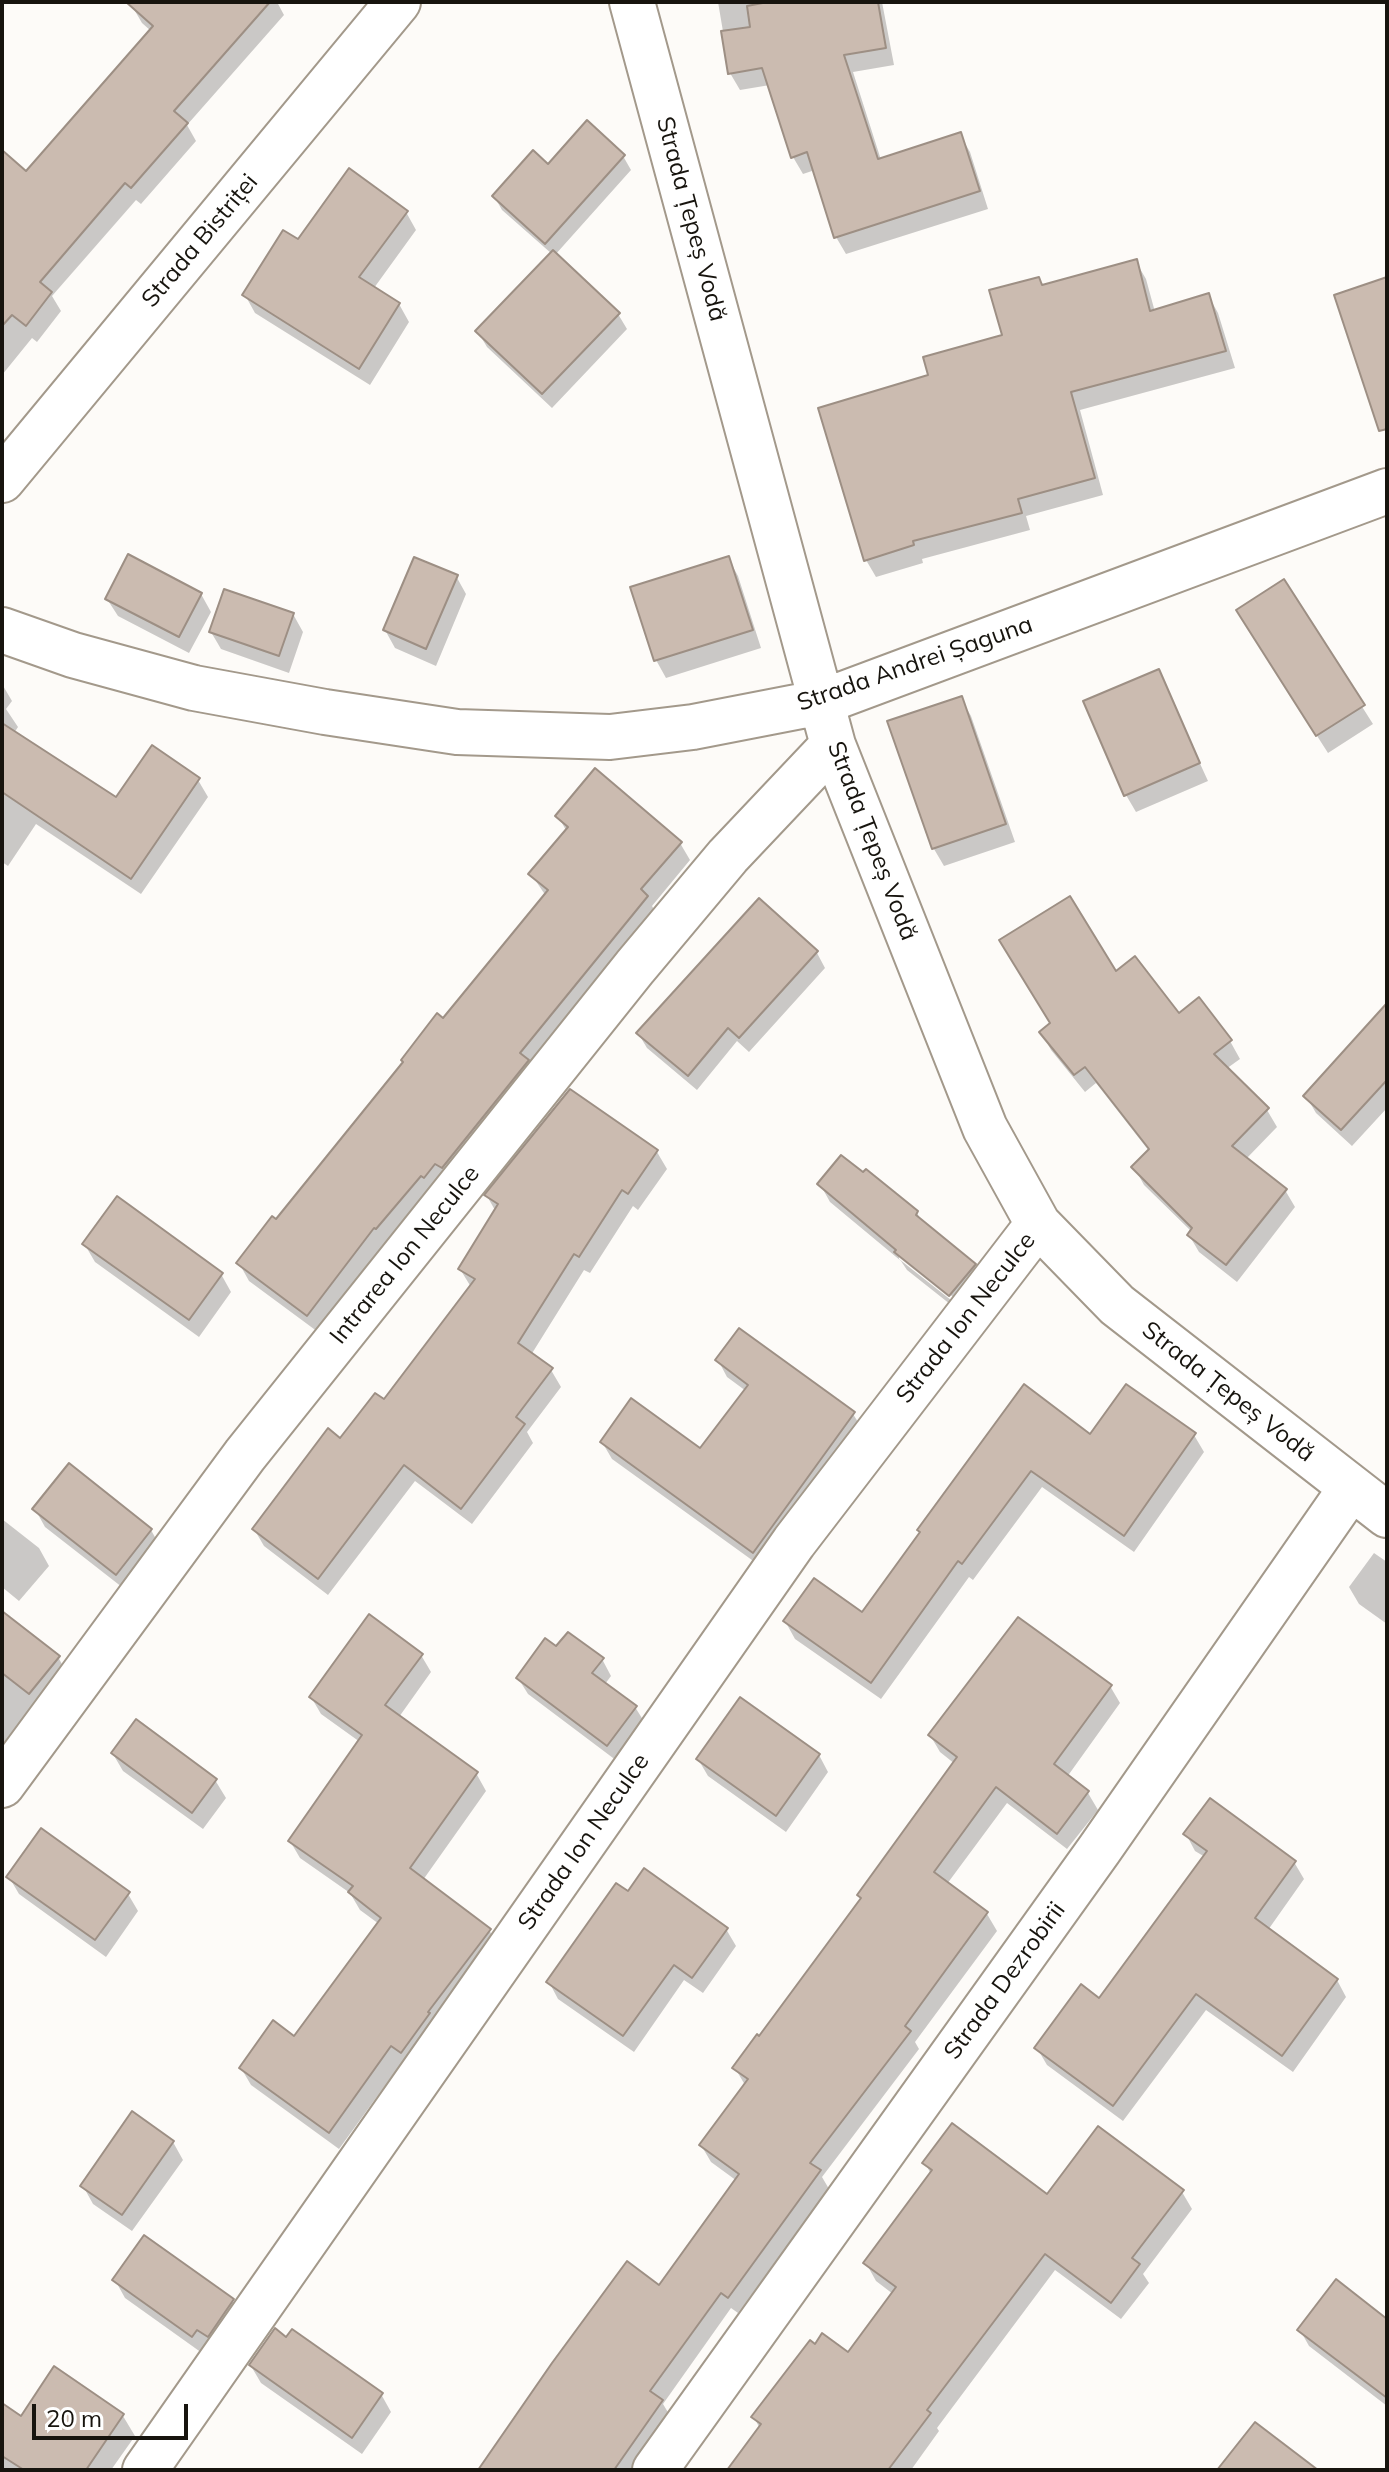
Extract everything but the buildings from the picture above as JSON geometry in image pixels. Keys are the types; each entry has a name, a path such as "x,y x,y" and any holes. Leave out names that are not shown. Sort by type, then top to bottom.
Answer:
{"street":[{"name":"Strada Bistriței","path":"2,480 398,2"},
{"name":"Strada Țepeș Vodă","path":"632,2 833,745 985,1128 1038,1224 1117,1305 1387,1515"},
{"name":"Strada Andrei Șaguna","path":"2,630 73,655 194,688 325,712 457,732 610,737 693,727 822,702 1387,491"},
{"name":"Intrarea Ion Neculce","path":"2,1785 245,1455 635,967 728,856 833,745"},
{"name":"Strada Ion Neculce","path":"145,2470 794,1542 1038,1224"},
{"name":"Strada Dezrobirii","path":"655,2470 1090,1863 1351,1488"}]}
